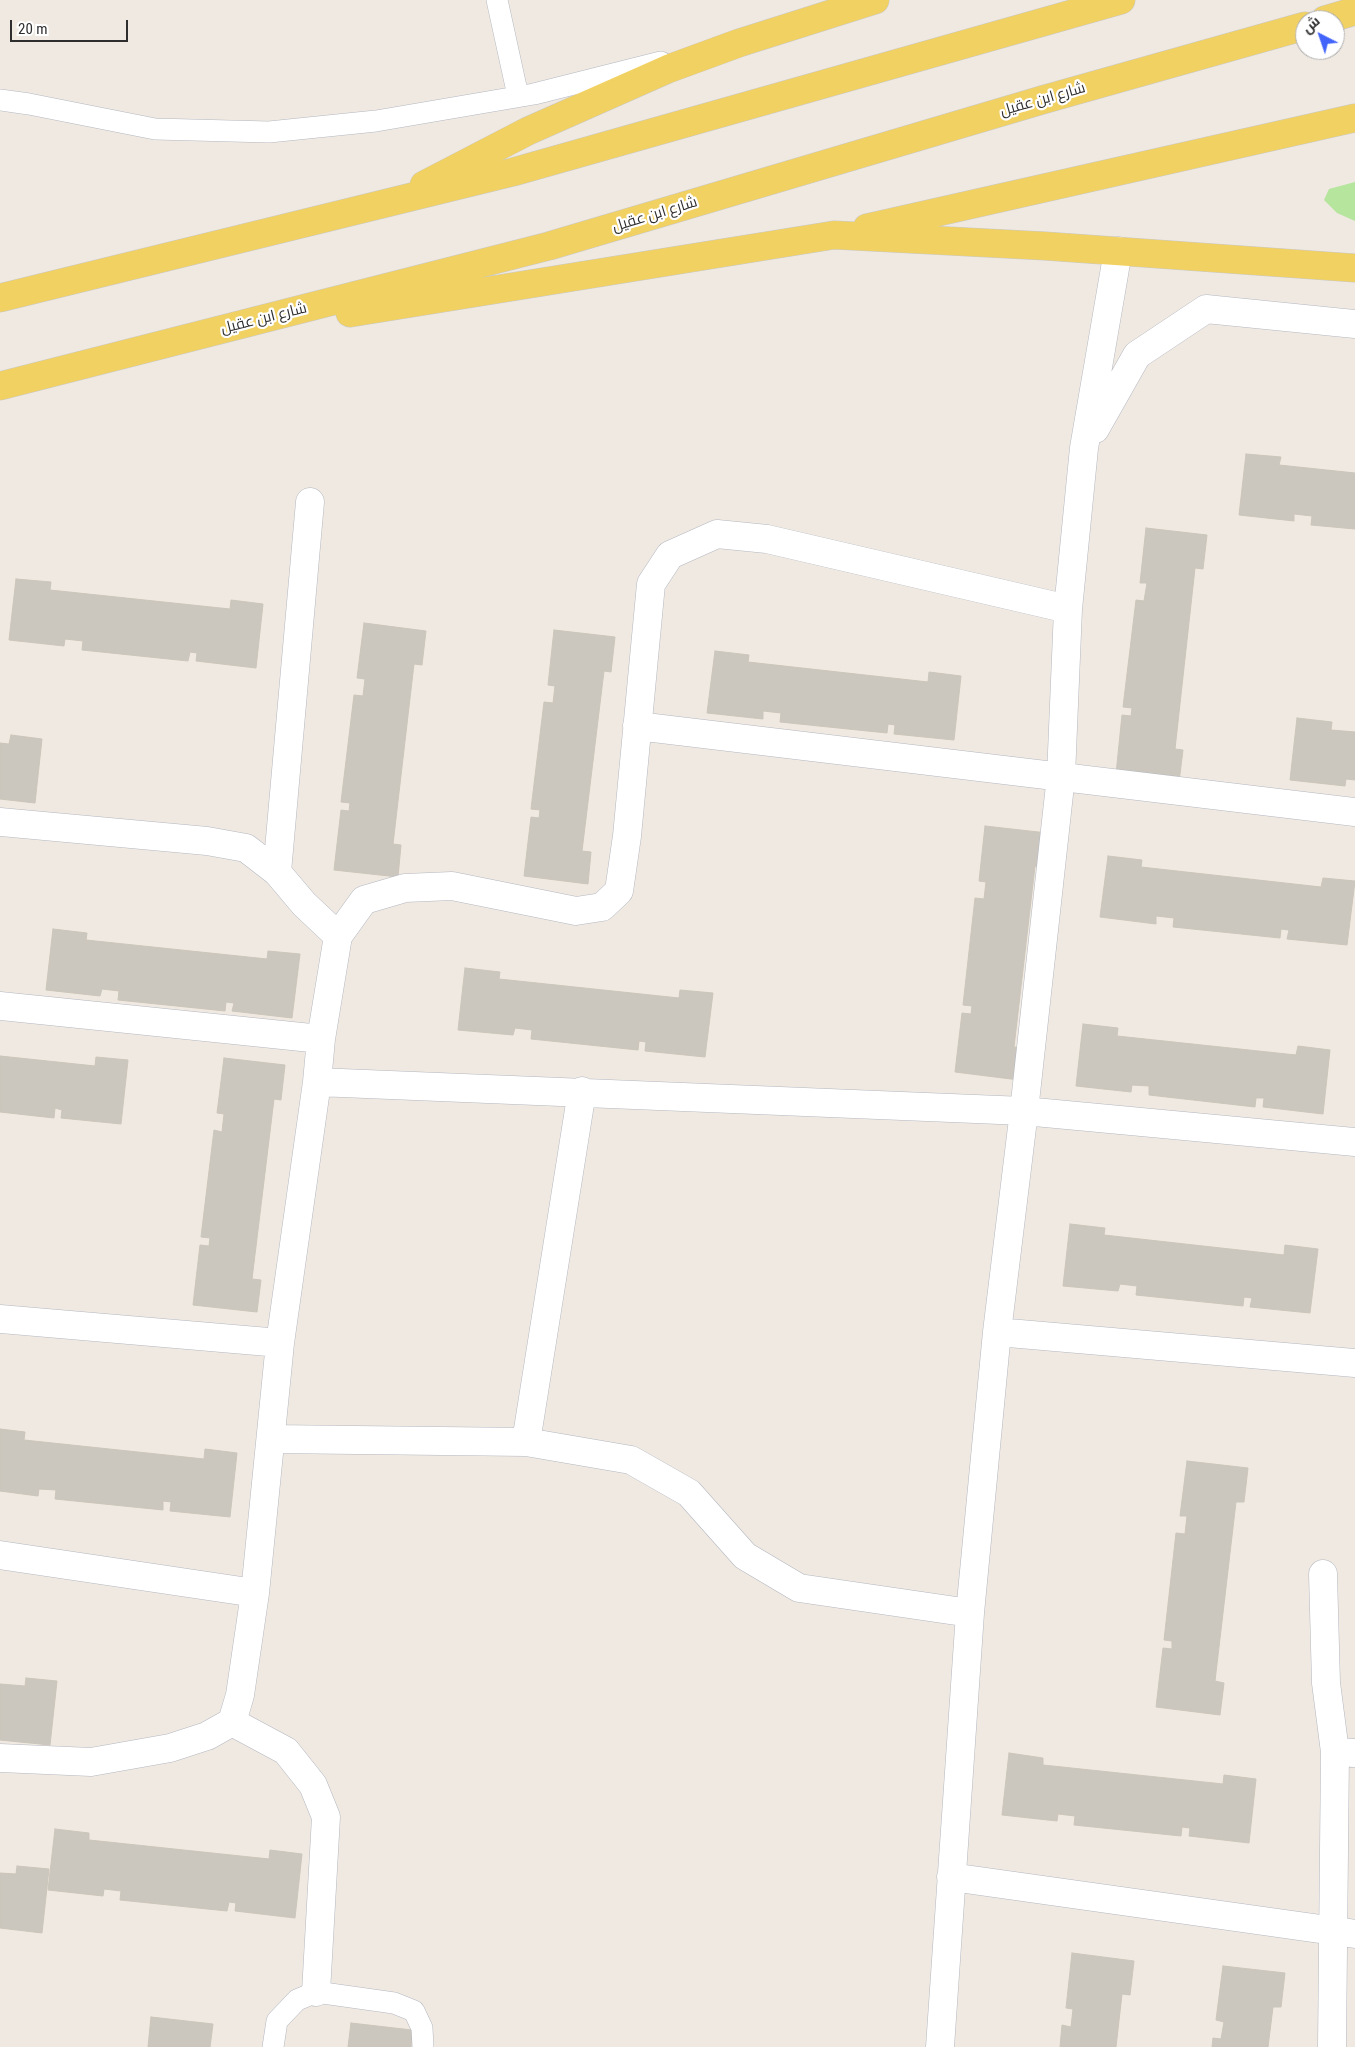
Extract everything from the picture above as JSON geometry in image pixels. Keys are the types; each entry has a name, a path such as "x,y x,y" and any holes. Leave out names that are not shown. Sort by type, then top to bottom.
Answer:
{"main road":[{"path":"393,202 528,130 668,69 739,43 875,0"},
{"path":"0,298 513,172 1121,0"},
{"name":"شارع ابن عقيل","path":"0,386 550,246 1042,100 1295,29"},
{"path":"181,340 834,235 1355,118"},
{"path":"834,235 1118,251 1355,268"}],"street":[{"path":"940,2047 970,1613 997,1332 1024,1111 1061,776 1068,608 1084,448 1118,251"},
{"path":"1084,448 1137,355 1206,309 1355,324"},
{"path":"277,872 310,502"},
{"path":"0,1758 91,1762 170,1748 207,1736 232,1722 240,1695 255,1594 280,1343 317,1082 321,1039 338,936 364,900 404,888 452,886 576,910 602,907 619,891 627,836 651,584 670,555 717,534 768,539 1068,608"},
{"path":"637,726 1355,812"},
{"path":"0,822 208,841 246,848 277,872 304,904 338,936"},
{"path":"0,1006 321,1039"},
{"path":"317,1082 582,1091 1024,1111 1355,1142"},
{"path":"526,1442 582,1091"},
{"path":"0,1319 280,1343"},
{"path":"997,1332 1355,1363"},
{"path":"271,1439 526,1442 631,1460 688,1493 745,1556 799,1588 970,1613"},
{"path":"0,1555 255,1594"},
{"path":"1323,1574 1326,1683 1345,1753 1343,1933 1332,2047"},
{"path":"232,1722 286,1751 313,1785 326,1817 316,1992"},
{"path":"951,1877 1343,1933"}],"lane":[{"path":"497,0 518,96"},
{"path":"0,100 155,129 269,132 376,120 518,96 739,43"},
{"path":"273,2047 277,2021 297,2000 316,1992 394,2003 414,2011 422,2028 423,2047"}],"green space":[{"path":"1355,182 1355,221 1337,213 1324,200 1329,189"}],"building":[{"path":"1246,454 1281,457 1279,465 1355,473 1355,529 1311,525 1312,516 1294,514 1294,521 1239,515"},
{"path":"1146,528 1207,535 1203,569 1195,568 1175,749 1183,750 1179,782 1116,774 1122,715 1131,716 1132,708 1123,707 1136,600 1144,601 1147,583 1140,583"},
{"path":"16,579 51,582 50,590 230,609 231,600 263,604 256,668 196,661 197,653 190,652 188,661 82,650 83,641 65,639 64,646 9,640"},
{"path":"364,623 426,631 422,665 414,664 393,844 401,845 398,877 334,870 341,810 349,811 350,803 341,802 354,695 363,696 365,679 357,678"},
{"path":"554,630 615,637 611,672 604,671 582,851 591,852 588,884 524,876 531,817 539,818 540,810 531,809 544,702 553,703 555,686 548,685"},
{"path":"715,651 749,655 748,662 928,682 929,672 961,676 954,740 894,734 895,725 888,724 887,733 780,722 781,713 763,711 763,719 707,713"},
{"path":"1297,718 1332,722 1331,730 1355,732 1355,780 1346,779 1345,786 1290,780"},
{"path":"11,735 42,739 35,803 0,799 0,743 9,744"},
{"path":"985,826 1047,833 1043,867 1035,866 1014,1047 1023,1048 1019,1080 955,1072 962,1013 971,1014 972,1006 963,1005 975,898 984,899 986,882 979,881"},
{"path":"1108,856 1142,860 1141,867 1321,887 1323,878 1355,881 1347,945 1287,939 1289,930 1281,929 1280,938 1173,927 1174,918 1156,916 1156,924 1100,917"},
{"path":"53,929 87,933 86,940 267,959 268,951 300,954 292,1018 232,1011 234,1003 226,1002 225,1011 118,1000 119,991 102,989 100,996 46,990"},
{"path":"465,968 500,972 499,979 679,998 680,990 713,993 705,1057 645,1051 646,1042 639,1041 638,1050 531,1039 532,1030 515,1028 513,1035 458,1030"},
{"path":"1083,1024 1118,1028 1117,1036 1296,1055 1298,1046 1330,1050 1323,1114 1263,1107 1264,1098 1256,1098 1255,1107 1149,1095 1149,1086 1132,1085 1131,1092 1076,1086"},
{"path":"0,1056 95,1066 96,1057 128,1060 121,1124 61,1118 62,1110 55,1108 54,1118 0,1112"},
{"path":"224,1058 285,1065 281,1100 274,1099 252,1279 261,1280 257,1312 193,1305 200,1245 209,1246 210,1238 201,1237 214,1130 222,1132 224,1114 217,1113"},
{"path":"1070,1224 1105,1228 1104,1235 1284,1255 1285,1245 1318,1249 1310,1313 1250,1307 1252,1298 1244,1297 1243,1306 1136,1295 1137,1286 1120,1284 1118,1291 1063,1286"},
{"path":"0,1429 25,1432 24,1440 204,1459 205,1449 237,1453 230,1517 170,1511 171,1502 163,1501 163,1510 55,1499 56,1490 39,1489 38,1496 0,1491"},
{"path":"1187,1461 1248,1468 1244,1502 1236,1502 1215,1681 1224,1683 1220,1715 1156,1707 1163,1648 1172,1649 1172,1641 1164,1640 1176,1533 1185,1534 1187,1516 1180,1516"},
{"path":"26,1678 57,1681 50,1745 0,1740 0,1684 25,1686"},
{"path":"1009,1753 1043,1758 1043,1765 1223,1784 1224,1775 1256,1779 1249,1843 1189,1836 1190,1828 1182,1827 1181,1836 1074,1825 1075,1816 1058,1814 1057,1821 1002,1815"},
{"path":"55,1829 89,1833 89,1840 269,1859 270,1850 302,1854 295,1918 235,1911 236,1903 229,1902 227,1911 120,1900 121,1891 104,1889 103,1896 48,1890"},
{"path":"17,1866 49,1869 42,1933 0,1928 0,1873 16,1874"},
{"path":"1072,1953 1134,1961 1130,1995 1122,1994 1116,2047 1060,2047 1062,2025 1071,2027 1073,2009 1066,2008"},
{"path":"1223,1966 1285,1973 1281,2007 1273,2007 1268,2047 1212,2047 1213,2038 1221,2039 1224,2022 1216,2020"},
{"path":"151,2017 213,2024 210,2047 148,2047"},
{"path":"351,2023 412,2030 411,2047 348,2047"}]}
